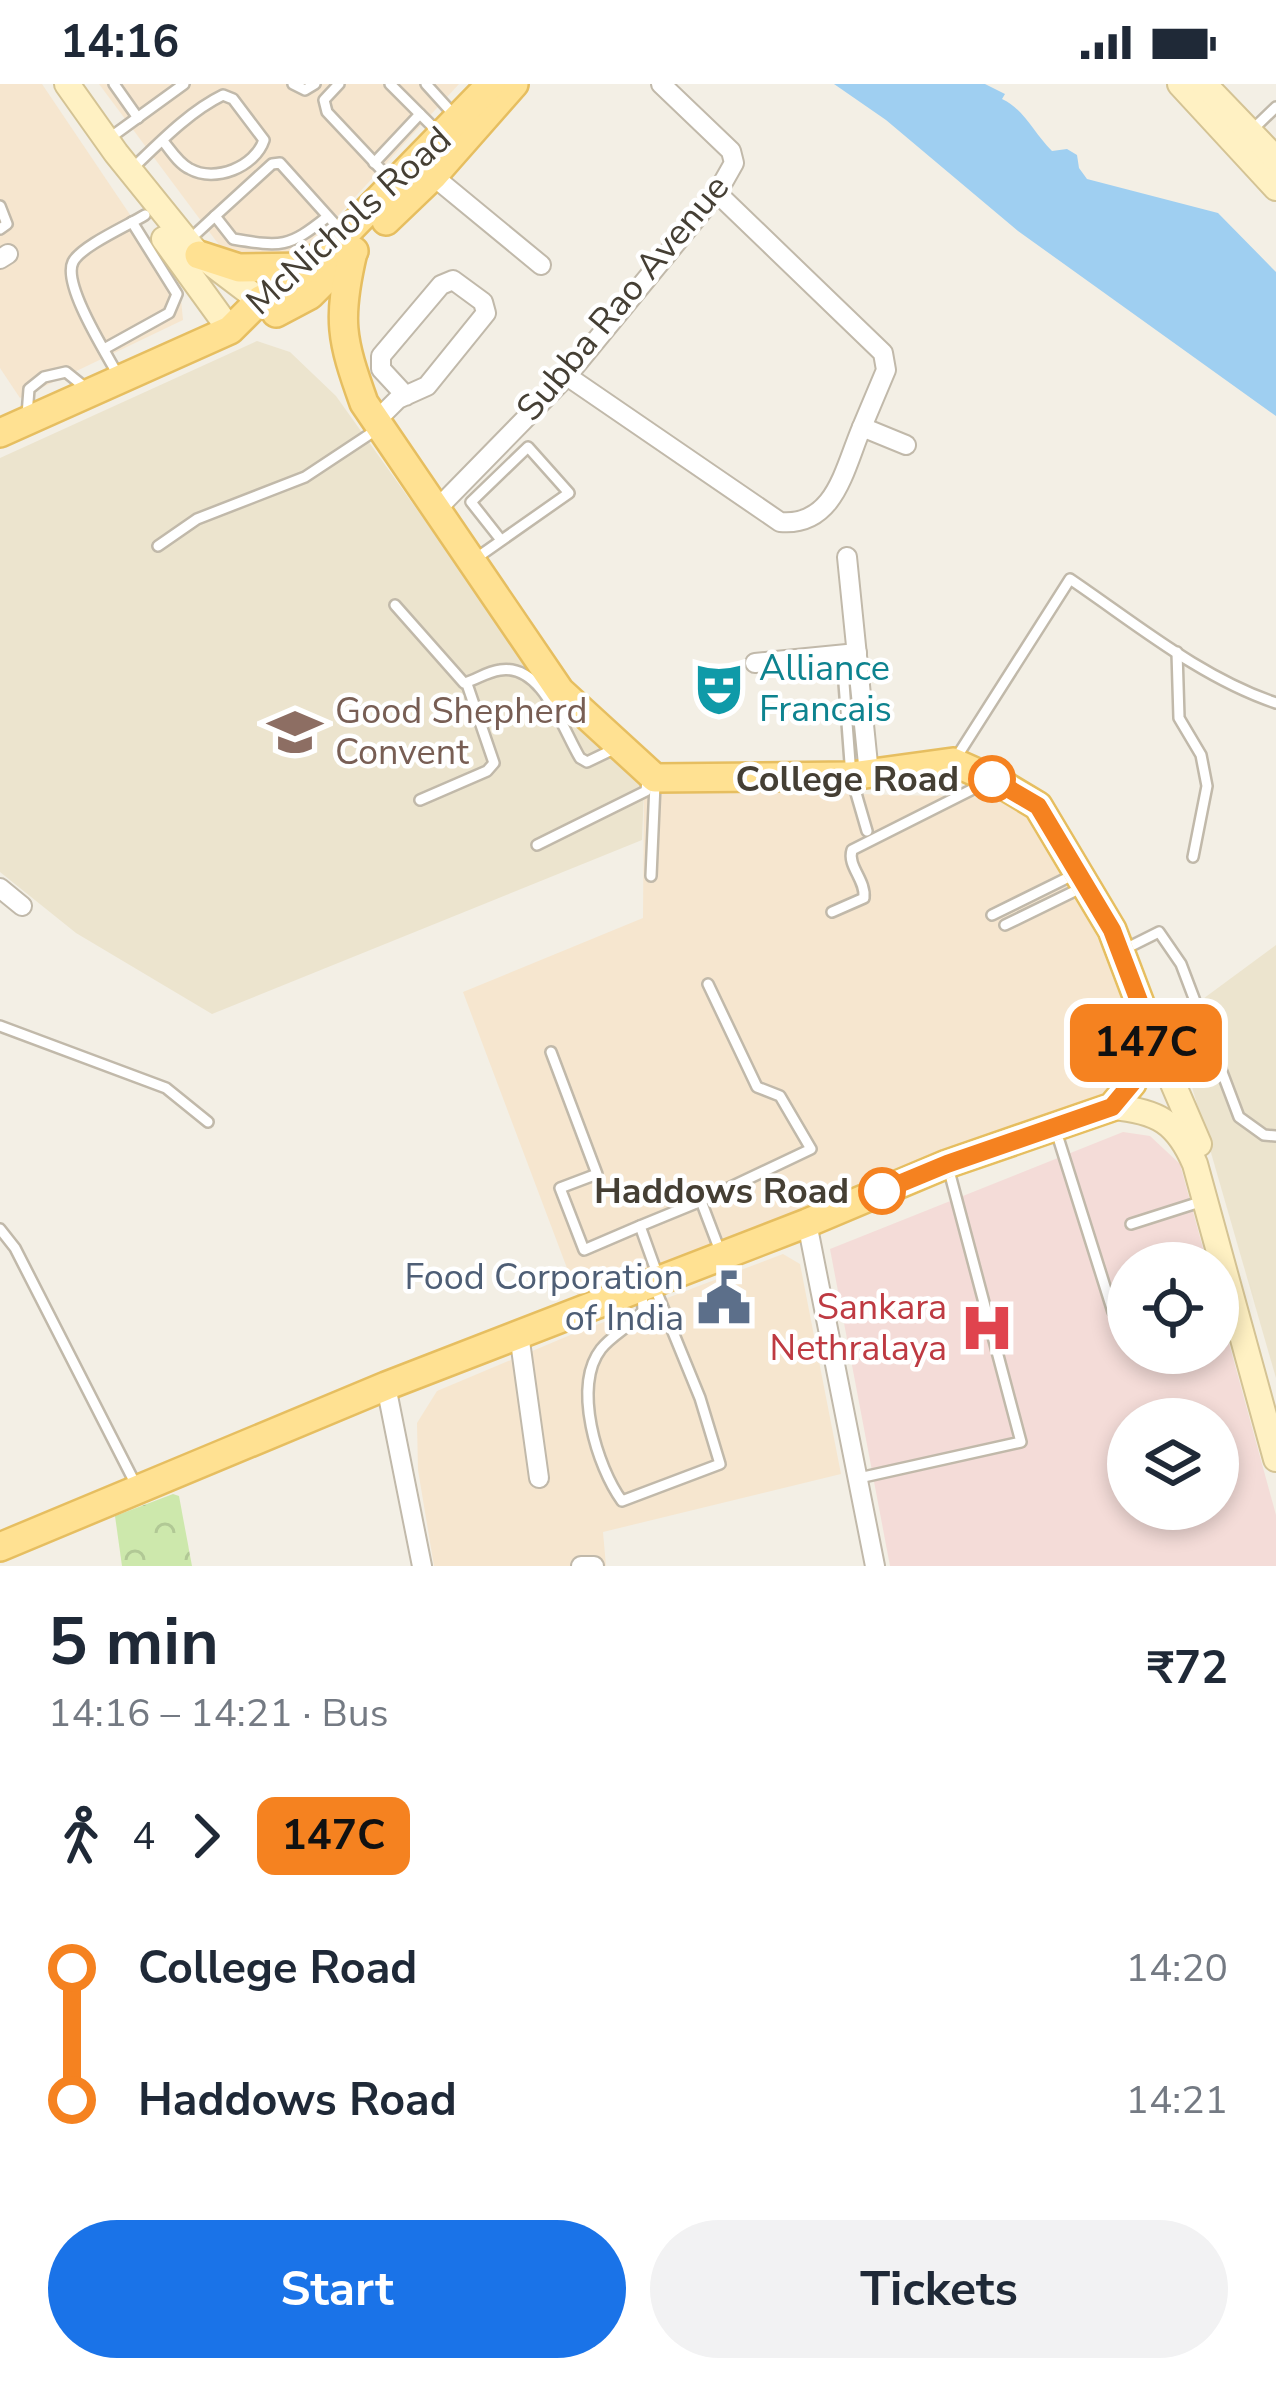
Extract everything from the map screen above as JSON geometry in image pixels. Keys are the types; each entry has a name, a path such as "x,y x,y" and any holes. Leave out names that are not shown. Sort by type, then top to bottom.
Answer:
{"main road":[{"path":"47,84 138,219 202,286 230,330"},
{"path":"67,84 194,248 268,306"},
{"name":"McNichols Road","path":"9,425 89,393 116,370 230,330 268,306 310,295 326,281 341,235 382,172 451,128 490,84"},
{"name":"McNichols Road","path":"341,235 433,176 514,84"},
{"path":"1180,84 1276,188"},
{"path":"1216,88 1276,159"},
{"path":"341,235 326,281 345,349 374,417 560,691 651,775 860,775 952,762 1038,806 1120,951 1205,1161 1272,1408 1276,1459"},
{"path":"194,248 238,268 326,281"},
{"path":"1112,1107 1132,1083 1150,1030"},
{"path":"0,1547 386,1386 947,1164 1112,1107 1138,1109 1181,1131 1272,1408"}],"street":[{"name":"Subba Rao Avenue","path":"436,510 566,376 717,193 734,157 661,84"},
{"path":"433,176 541,265"},
{"path":"566,376 780,522 798,524 816,518 827,507 886,370 883,353 717,193"},
{"path":"374,417 427,386 487,313 483,302 453,280 440,285 381,356 381,369 406,396"},
{"path":"862,427 907,445"},
{"path":"847,557 857,653 860,775"},
{"path":"755,663 857,653"},
{"path":"0,888 22,906"},
{"path":"807,1223 874,1566"},
{"path":"519,1334 539,1478"},
{"path":"386,1386 422,1566"},
{"path":"580,1566 595,1566"}],"lane":[{"path":"114,84 138,118"},
{"path":"106,140 184,84"},
{"path":"293,84 305,90 315,84"},
{"path":"340,84 324,100 327,112 382,172 421,115"},
{"path":"390,84 421,115 451,128"},
{"path":"426,84 451,128"},
{"path":"130,170 163,141 224,95 233,98 264,140 249,162 229,171 203,174 186,168 163,141"},
{"path":"1250,132 1276,106"},
{"path":"194,248 214,216 272,164 280,163 341,235"},
{"path":"0,206 8,217 0,230"},
{"path":"214,216 233,239 266,244 341,235"},
{"path":"104,349 169,313 176,302 177,294 138,219 73,262 71,277 104,349 116,370"},
{"path":"158,545 196,518 305,477 374,417"},
{"path":"471,562 569,493 515,429"},
{"path":"501,540 471,502 531,448"},
{"path":"952,762 1070,579 1177,652 1245,692 1276,703"},
{"path":"395,605 467,684 494,763 487,771 420,800"},
{"path":"1177,652 1179,718 1201,755 1207,786 1193,857"},
{"path":"467,684 499,670 519,670 536,681 584,761 619,746"},
{"path":"843,670 866,831"},
{"path":"537,845 646,790 651,775"},
{"path":"651,775 651,876"},
{"path":"832,912 865,898 852,850 992,779"},
{"path":"992,915 1082,879"},
{"path":"1005,925 1082,879"},
{"path":"1120,951 1160,932 1180,964 1239,1117 1264,1135 1276,1136"},
{"path":"551,1052 597,1174 560,1188 584,1250 701,1202 811,1148 780,1096 758,1087 708,984"},
{"path":"0,1026 166,1088 208,1122"},
{"path":"1054,1126 1107,1293"},
{"path":"859,1478 1021,1442 947,1164"},
{"path":"1131,1224 1205,1201"},
{"path":"701,1202 722,1256"},
{"path":"640,1226 651,1283 700,1398 720,1465 622,1502 596,1440 588,1381 601,1350 643,1311 651,1283"},
{"path":"0,1229 15,1248 139,1492"}],"shaded area":[{"path":"0,84 42,84 180,289 183,320 20,398 0,368"},
{"path":"99,84 459,84 310,246 278,268 231,261"},
{"name":"Good Shepherd Convent","path":"257,341 290,352 336,396 535,675 644,789 642,840 212,1014 76,933 0,872 0,458"},
{"path":"644,789 984,797 1022,809 1042,833 1114,969 1141,1042 1130,1070 1102,1096 579,1300 463,992 643,918"},
{"path":"1276,945 1276,1378 1239,1242 1173,1021"},
{"name":"Sankara Nethralaya","path":"1123,1132 1150,1136 1180,1164 1201,1242 1107,1242 1107,1374 1237,1374 1276,1515 1276,1566 890,1566 830,1249"},
{"path":"783,1254 800,1264 841,1474 603,1532 606,1566 434,1566 418,1470 417,1423 437,1391"}],"green space":[{"path":"173,1494 179,1496 192,1566 122,1566 115,1516"}],"water":[{"path":"834,84 985,84 1005,94 1002,99 1052,151 1067,149 1077,155 1087,179 1218,213 1276,272 1276,416 1018,231 886,120"}],"bus line":[{"name":"147C","path":"882,1191 1112,1107 1132,1083 1150,1030 1112,930 1038,806 992,779"}],"place":[{"name":"Alliance Francais","path":"719,689"},
{"name":"Good Shepherd Convent","path":"295,732"},
{"name":"College Road","path":"992,779"},
{"name":"Haddows Road","path":"882,1191"},
{"name":"Food Corporation of India","path":"724,1298"},
{"name":"Sankara Nethralaya","path":"987,1328"}]}
